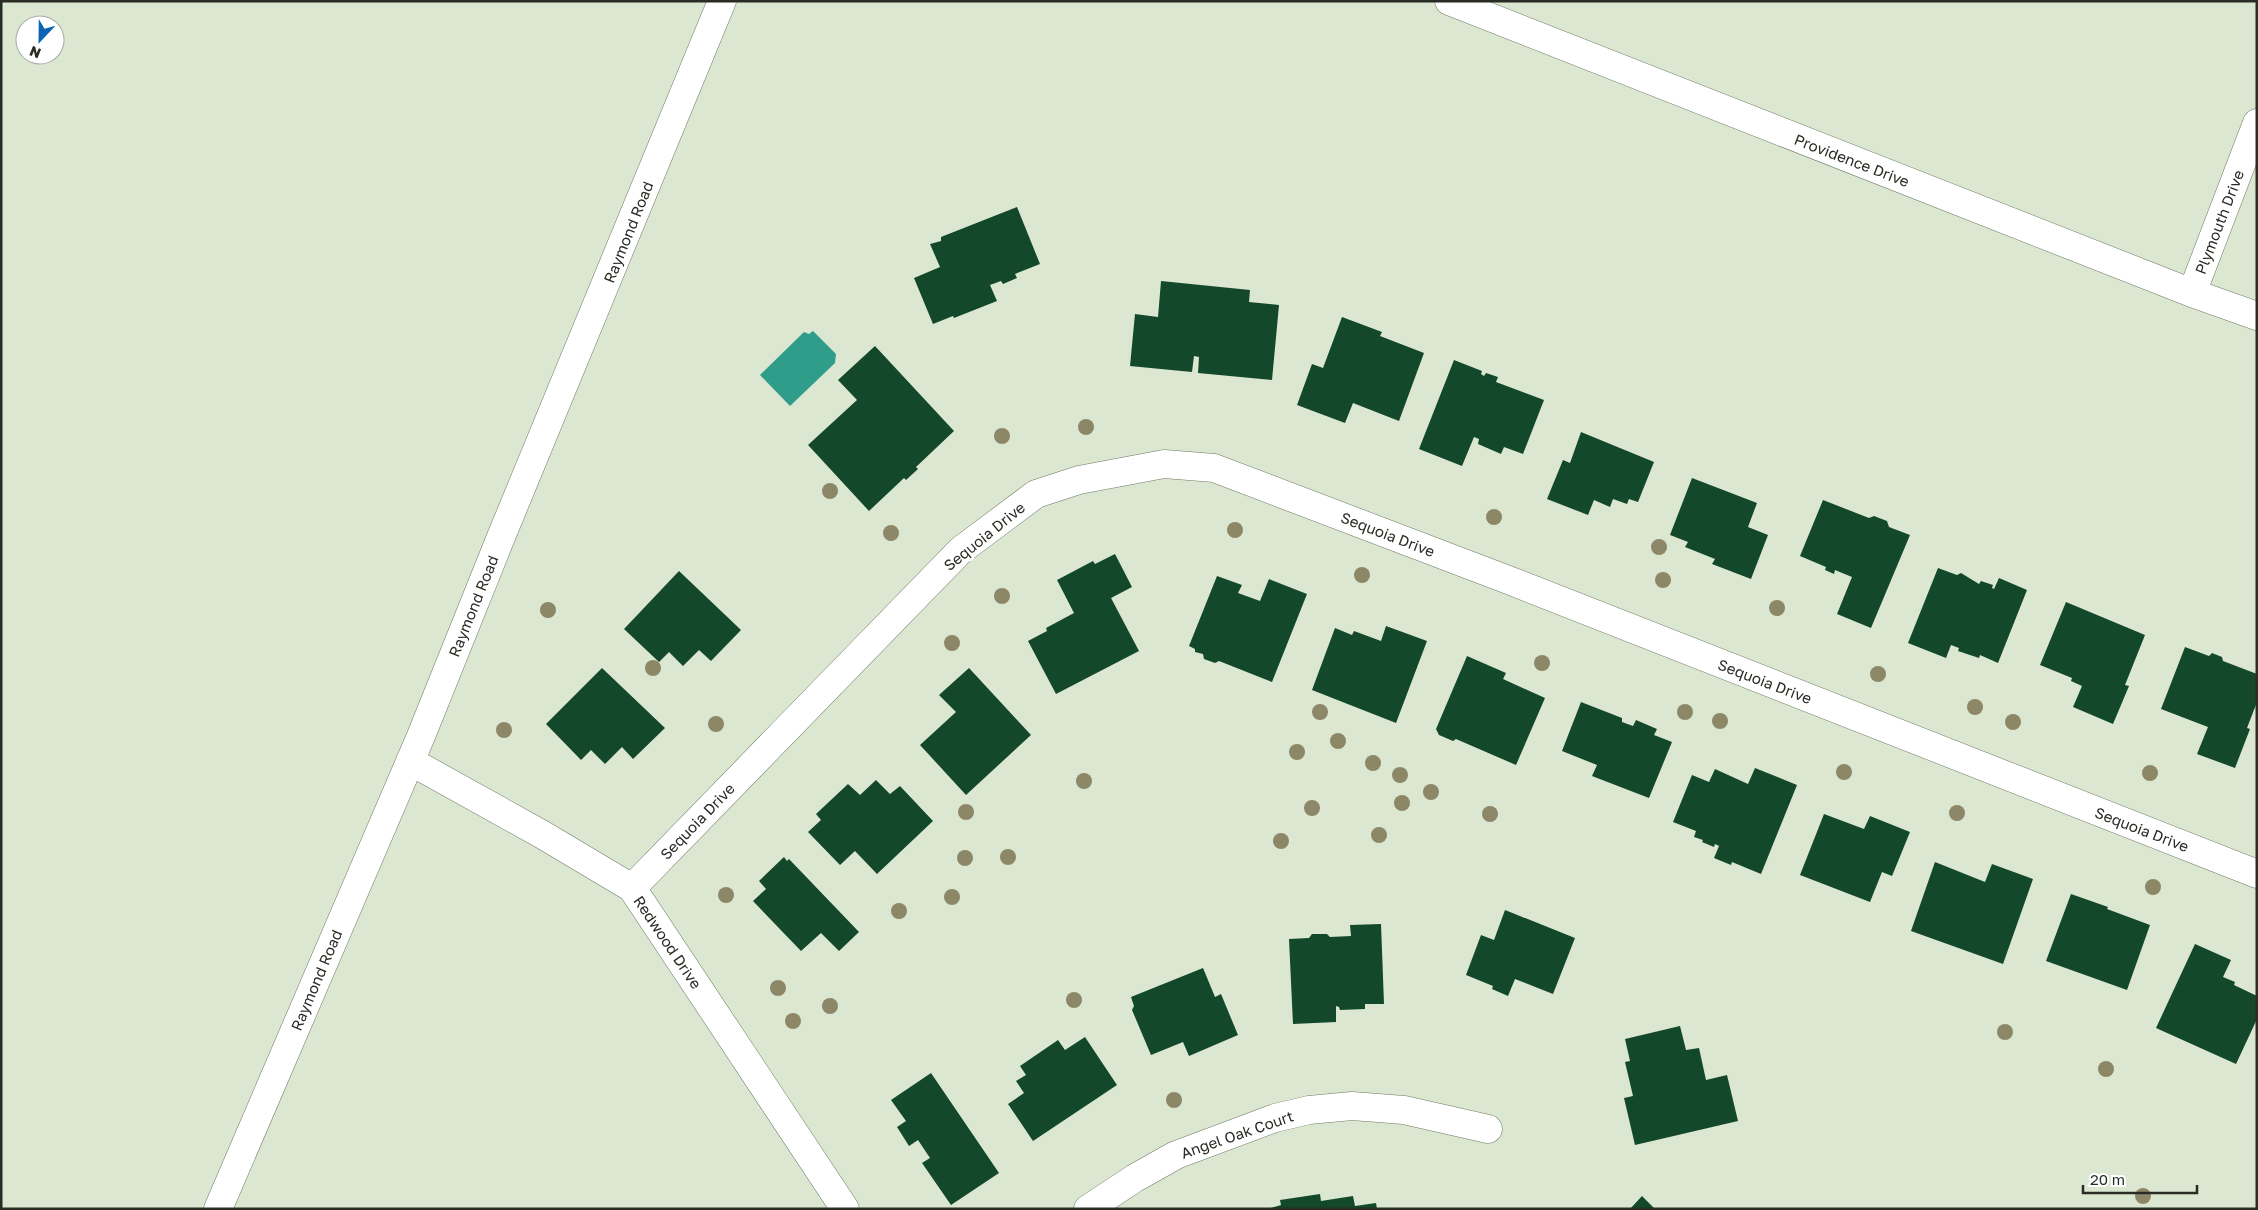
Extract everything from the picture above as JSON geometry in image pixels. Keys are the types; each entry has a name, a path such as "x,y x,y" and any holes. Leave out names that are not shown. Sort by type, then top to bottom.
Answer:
{"street":[{"name":"Raymond Road","path":"218,1209 410,762 722,1"},
{"name":"Providence Drive","path":"1449,1 2192,293 2257,316"},
{"name":"Plymouth Drive","path":"2192,293 2257,123"},
{"name":"Sequoia Drive","path":"632,888 961,550 1036,494 1078,480 1164,464 1214,468 1511,581 2257,874"},
{"name":"Redwood Drive","path":"410,762 543,835 632,888 845,1209"},
{"name":"Angel Oak Court","path":"1088,1209 1135,1178 1176,1155 1275,1118 1309,1110 1352,1106 1404,1110 1488,1129"}],"water":[{"path":"813,331 836,354 835,363 790,406 760,375 804,332 809,334"}],"building":[{"path":"1017,207 1040,264 1015,274 1017,278 1003,284 1001,281 990,285 997,301 933,324 914,278 940,267 930,244 941,241 941,237"},
{"path":"1161,281 1250,290 1249,302 1279,305 1272,380 1198,373 1199,357 1194,356 1192,372 1130,366 1135,314 1158,317"},
{"path":"1342,317 1382,332 1380,336 1424,353 1399,421 1353,403 1345,423 1297,405 1312,364 1323,368"},
{"path":"875,346 954,431 916,467 918,469 906,480 904,478 869,511 808,445 857,400 838,380"},
{"path":"1454,360 1482,371 1481,374 1484,376 1486,373 1498,377 1496,382 1544,400 1523,454 1504,447 1501,454 1478,444 1479,439 1474,437 1462,466 1419,449"},
{"path":"1581,432 1654,462 1638,502 1629,499 1627,504 1613,499 1610,507 1594,500 1588,515 1547,499 1563,460 1570,463"},
{"path":"1692,478 1757,503 1748,527 1768,535 1751,579 1712,564 1715,559 1685,547 1688,542 1670,535"},
{"path":"1823,500 1869,518 1874,516 1887,521 1889,527 1910,535 1871,628 1837,614 1852,577 1835,570 1834,574 1825,570 1826,567 1800,556"},
{"path":"1115,554 1132,587 1111,598 1139,651 1056,694 1028,641 1047,631 1046,628 1074,613 1057,580 1093,561 1095,564"},
{"path":"1938,568 1957,575 1961,573 1979,584 1981,581 1993,585 1992,588 1994,589 1999,578 2027,590 1998,663 1980,655 1979,658 1958,651 1959,648 1951,645 1946,658 1908,643"},
{"path":"679,571 741,630 711,661 699,650 683,666 669,652 659,662 624,629"},
{"path":"1217,576 1242,585 1238,593 1260,601 1269,579 1307,594 1272,682 1219,661 1215,663 1204,659 1203,654 1195,652 1195,649 1189,646"},
{"path":"2066,602 2145,635 2125,685 2129,686 2113,724 2073,707 2082,686 2071,681 2072,678 2040,665"},
{"path":"1386,626 1427,641 1396,723 1312,690 1335,628 1352,635 1354,631 1381,641"},
{"path":"2185,647 2209,656 2212,653 2222,657 2223,661 2257,674 2257,702 2247,728 2250,729 2235,768 2197,754 2208,727 2161,709"},
{"path":"1467,656 1506,673 1503,679 1545,698 1516,765 1456,739 1453,741 1439,735 1436,729"},
{"path":"602,668 665,728 633,759 622,747 605,764 591,750 581,760 546,724"},
{"path":"969,668 1031,735 966,795 920,745 956,712 939,695"},
{"path":"1581,702 1622,718 1622,722 1633,726 1636,720 1657,729 1654,735 1672,742 1649,798 1592,776 1597,765 1562,751"},
{"path":"1755,768 1797,785 1761,874 1732,862 1731,865 1714,858 1719,846 1715,844 1714,847 1702,842 1703,840 1694,837 1696,831 1673,822 1692,775 1709,782 1715,769 1748,784"},
{"path":"876,780 890,794 900,786 933,821 877,874 855,851 840,865 808,832 821,820 816,814 848,784 860,795"},
{"path":"1824,814 1864,829 1870,816 1910,832 1892,876 1882,872 1870,902 1800,875"},
{"path":"784,857 787,861 789,859 859,932 839,951 821,933 801,951 753,901 766,889 759,881"},
{"path":"1935,862 1985,882 1992,864 2033,879 2003,964 1911,931"},
{"path":"2071,894 2150,925 2127,990 2046,961"},
{"path":"1505,910 1575,938 1553,994 1515,979 1508,996 1492,989 1493,986 1466,975 1481,935 1494,940"},
{"path":"1381,924 1384,1004 1365,1004 1365,1009 1340,1010 1336,1006 1336,1022 1293,1024 1289,939 1309,938 1312,934 1327,934 1330,937 1351,936 1350,925"},
{"path":"2195,944 2231,960 2223,977 2235,982 2234,985 2257,996 2257,1019 2236,1064 2156,1028"},
{"path":"1203,968 1215,997 1221,994 1238,1035 1189,1056 1183,1042 1151,1055 1132,1010 1134,1006 1131,997"},
{"path":"1680,1026 1686,1050 1699,1048 1706,1080 1727,1075 1738,1121 1635,1145 1624,1098 1633,1096 1625,1062 1630,1061 1625,1039"},
{"path":"1085,1037 1117,1085 1033,1141 1008,1104 1024,1093 1016,1081 1026,1075 1020,1066 1058,1040 1065,1050"},
{"path":"931,1073 999,1173 951,1205 922,1163 930,1158 918,1140 909,1146 897,1127 906,1121 891,1100"},
{"path":"1320,1194 1321,1201 1353,1196 1355,1206 1376,1203 1377,1209 1267,1209 1281,1205 1280,1200"},
{"path":"1642,1196 1655,1209 1630,1209"}]}
